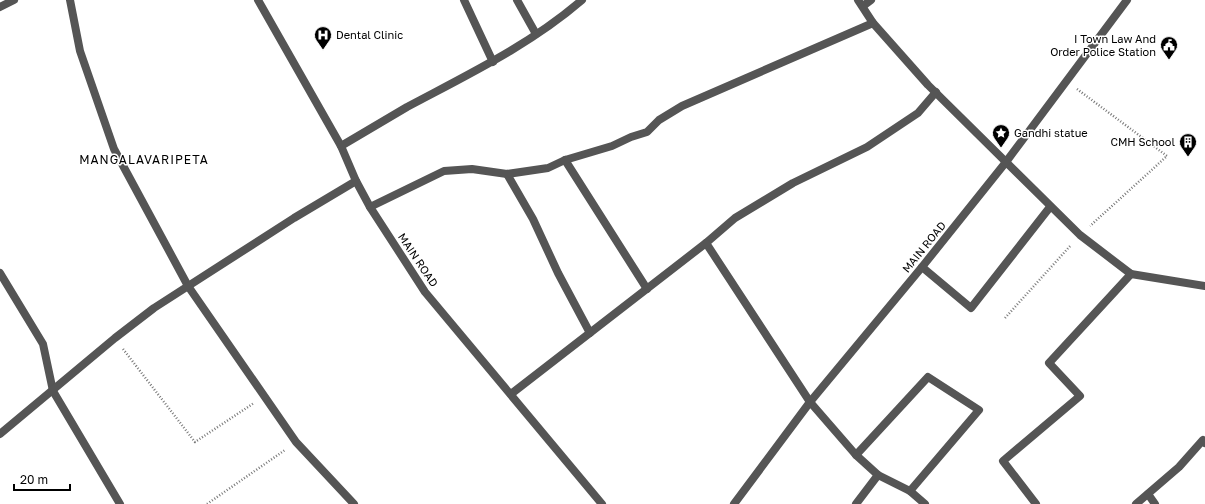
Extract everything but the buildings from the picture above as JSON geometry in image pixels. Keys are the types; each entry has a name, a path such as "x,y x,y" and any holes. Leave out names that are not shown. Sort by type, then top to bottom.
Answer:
{"street":[{"path":"0,7 14,0"},
{"path":"70,0 80,51 114,149 188,286 296,442 354,504"},
{"name":"MAIN ROAD","path":"258,0 341,146 356,181 370,207 425,292 602,504"},
{"path":"464,0 493,62"},
{"path":"517,0 536,34"},
{"path":"341,146 405,109 493,62 536,34 582,0"},
{"path":"872,0 860,3 873,23 936,92 1050,207 1080,235 1131,274 1205,286"},
{"name":"MAIN ROAD","path":"734,504 810,402 922,267 1006,162 1127,0"},
{"path":"370,207 444,171 472,169 507,174 548,168 565,160 612,146 631,137 647,132 659,120 682,106 873,23"},
{"path":"511,394 706,243 735,218 793,183 867,147 918,113 936,92"},
{"path":"565,160 647,289"},
{"path":"507,174 533,219 558,273 590,333"},
{"path":"0,434 115,338 154,308 294,218 356,181"},
{"path":"922,267 971,308 1050,207"},
{"path":"706,243 810,402 856,455 878,475 910,491 924,504"},
{"path":"0,273 43,344 53,391 120,504"},
{"path":"1036,504 1003,461 1080,396 1049,363 1131,274"},
{"path":"856,455 928,377 979,410 910,491"},
{"path":"1136,504 1178,467 1203,440 1205,442"},
{"path":"856,504 878,475"},
{"path":"1148,494 1155,504"}],"path":[{"path":"1006,318 1080,235 1166,156 1067,82"},
{"path":"115,338 195,442 265,396"},
{"path":"207,504 296,442"}],"place":[{"name":"Dental Clinic","path":"323,50"},
{"name":"I Town Law And Order Police Station","path":"1169,60"},
{"name":"Gandhi statue","path":"1001,148"},
{"name":"CMH School","path":"1188,157"}],"district":[{"name":"MANGALAVARIPETA","path":"144,160"}]}
